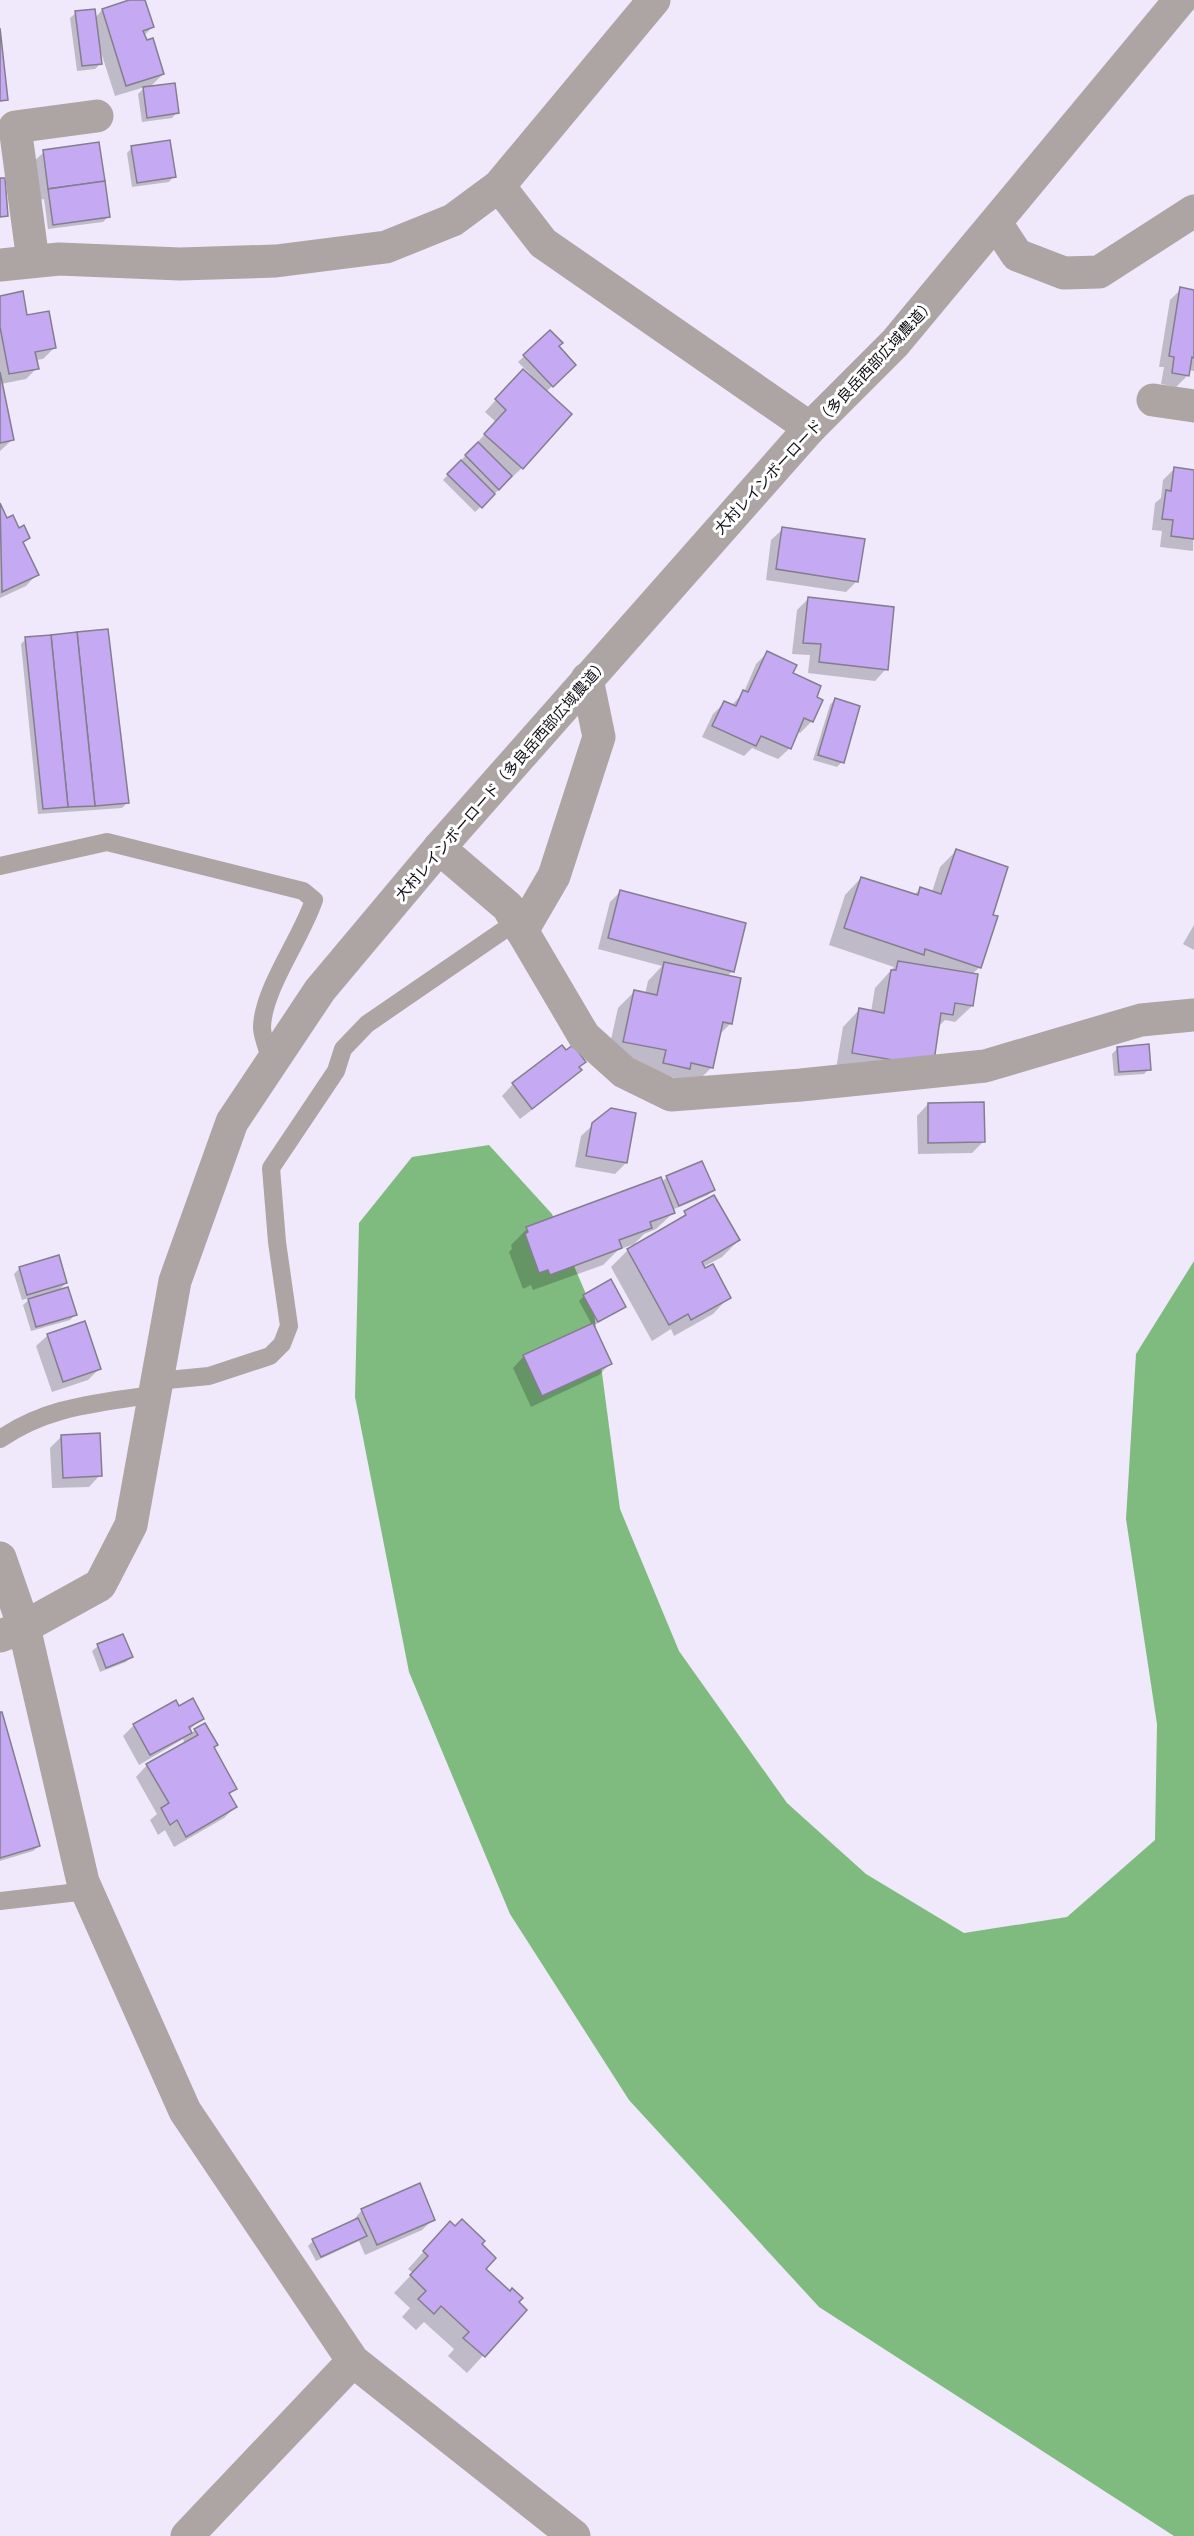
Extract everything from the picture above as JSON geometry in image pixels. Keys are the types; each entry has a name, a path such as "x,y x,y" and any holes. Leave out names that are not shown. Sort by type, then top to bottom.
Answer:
{"street":[{"path":"0,265 33,261 180,264 266,261 386,247 453,220 499,186 654,0"},
{"name":"大村レインボーロード（多良岳西部広域農道）","path":"12,1632 100,1585 131,1525 175,1281 182,1260 232,1122 320,990 439,848 810,428 896,343 1180,0"},
{"path":"33,261 8,128 97,116"},
{"path":"499,186 543,243 810,428"},
{"path":"996,223 1017,255 1064,273 1099,272 1194,211"},
{"path":"1153,400 1194,406"},
{"path":"519,926 554,876 599,737 587,679"},
{"path":"439,848 507,907 584,1036 624,1072 671,1095 801,1085 985,1066 1141,1020 1194,1015"},
{"path":"0,1558 12,1632 83,1882 185,2111 353,2361 574,2536"},
{"path":"188,2536 353,2361"}],"lane":[{"path":"0,866 107,842 303,891 314,900 306,926 269,993 262,1027 272,1063"},
{"path":"0,1438 51,1411 209,1376 270,1356 282,1344 289,1326 277,1242 271,1168 336,1071 343,1049 367,1024 519,926"},
{"path":"0,1901 87,1891"}],"green space":[{"path":"489,1145 552,1214 594,1313 620,1509 679,1651 787,1803 866,1874 964,1933 1067,1917 1155,1840 1157,1724 1126,1519 1136,1354 1194,1261 1194,2536 1174,2536 819,2307 629,2100 510,1914 409,1672 355,1397 359,1223 412,1157"}],"building":[{"path":"129,0 145,0 154,27 143,31 147,40 153,38 164,74 126,86 102,9"},
{"path":"95,9 102,64 82,66 75,11"},
{"path":"0,28 8,100 0,101"},
{"path":"175,83 179,113 147,118 143,87"},
{"path":"170,140 176,177 137,183 131,146"},
{"path":"99,142 105,181 48,189 43,150"},
{"path":"0,178 5,178 8,216 0,217"},
{"path":"105,181 110,217 53,225 48,189"},
{"path":"1180,287 1194,290 1194,358 1192,357 1189,376 1172,373 1174,357 1169,356"},
{"path":"23,291 27,315 49,311 56,348 35,352 39,369 9,374 0,327 0,296"},
{"path":"550,330 563,343 559,346 576,365 553,387 523,355"},
{"path":"523,369 572,414 523,469 484,434 506,410 495,399"},
{"path":"0,372 14,440 0,443"},
{"path":"478,442 512,476 499,490 465,455"},
{"path":"461,460 495,494 482,508 447,474"},
{"path":"1174,467 1194,470 1194,539 1171,536 1173,520 1162,519 1166,490 1171,491"},
{"path":"0,503 7,518 13,515 19,528 24,525 30,538 23,542 39,575 2,592"},
{"path":"782,527 865,539 858,582 776,569"},
{"path":"808,597 894,607 888,670 819,662 821,644 803,643"},
{"path":"108,629 129,803 95,806 77,632"},
{"path":"77,632 95,806 68,807 51,635"},
{"path":"51,635 68,807 43,809 25,637"},
{"path":"767,651 797,665 793,673 821,686 817,697 823,700 813,722 804,718 791,749 761,736 756,746 712,726 724,701 736,706 743,690 748,692"},
{"path":"835,698 860,706 844,763 818,755"},
{"path":"956,849 1008,867 993,915 998,916 981,968 925,949 924,955 844,928 861,877 918,895 920,887 941,894"},
{"path":"620,890 746,923 734,972 608,938"},
{"path":"898,961 978,974 973,1006 955,1003 953,1015 941,1013 934,1061 916,1064 852,1053 859,1008 884,1013 891,970 896,970"},
{"path":"664,962 741,978 732,1024 723,1022 713,1068 691,1063 690,1069 663,1063 666,1050 623,1042 634,990 657,995"},
{"path":"1149,1044 1151,1070 1119,1072 1117,1047"},
{"path":"562,1045 566,1050 573,1045 586,1062 579,1067 582,1070 532,1109 512,1083"},
{"path":"984,1102 985,1142 928,1143 928,1103"},
{"path":"611,1108 636,1113 627,1163 586,1156 592,1123"},
{"path":"702,1161 715,1190 679,1206 666,1176"},
{"path":"661,1177 675,1213 650,1222 652,1228 619,1240 622,1248 550,1275 548,1270 539,1273 525,1234 528,1232 526,1227"},
{"path":"714,1195 740,1240 702,1262 705,1268 713,1264 731,1298 691,1320 688,1314 669,1325 627,1249 686,1215 684,1211"},
{"path":"59,1255 67,1283 27,1295 19,1267"},
{"path":"611,1279 626,1307 598,1322 583,1295"},
{"path":"68,1287 77,1315 36,1327 28,1299"},
{"path":"85,1321 101,1369 63,1382 47,1334"},
{"path":"593,1323 612,1364 542,1396 523,1355"},
{"path":"100,1433 102,1476 63,1478 61,1435"},
{"path":"123,1634 133,1657 106,1668 97,1644"},
{"path":"193,1698 204,1719 189,1727 192,1733 150,1755 133,1724 176,1700 179,1706"},
{"path":"0,1712 2,1712 40,1846 0,1858"},
{"path":"205,1723 218,1745 214,1747 237,1789 229,1793 237,1807 186,1837 177,1820 170,1825 161,1808 169,1803 146,1764 198,1735 194,1729"},
{"path":"420,2183 435,2220 377,2245 361,2209"},
{"path":"358,2218 367,2236 321,2257 312,2239"},
{"path":"462,2219 485,2241 482,2244 496,2258 486,2269 510,2291 512,2288 523,2298 519,2302 527,2310 485,2357 463,2338 469,2332 441,2306 434,2314 418,2299 426,2291 410,2275 428,2256 423,2251 450,2221 455,2226"}]}
